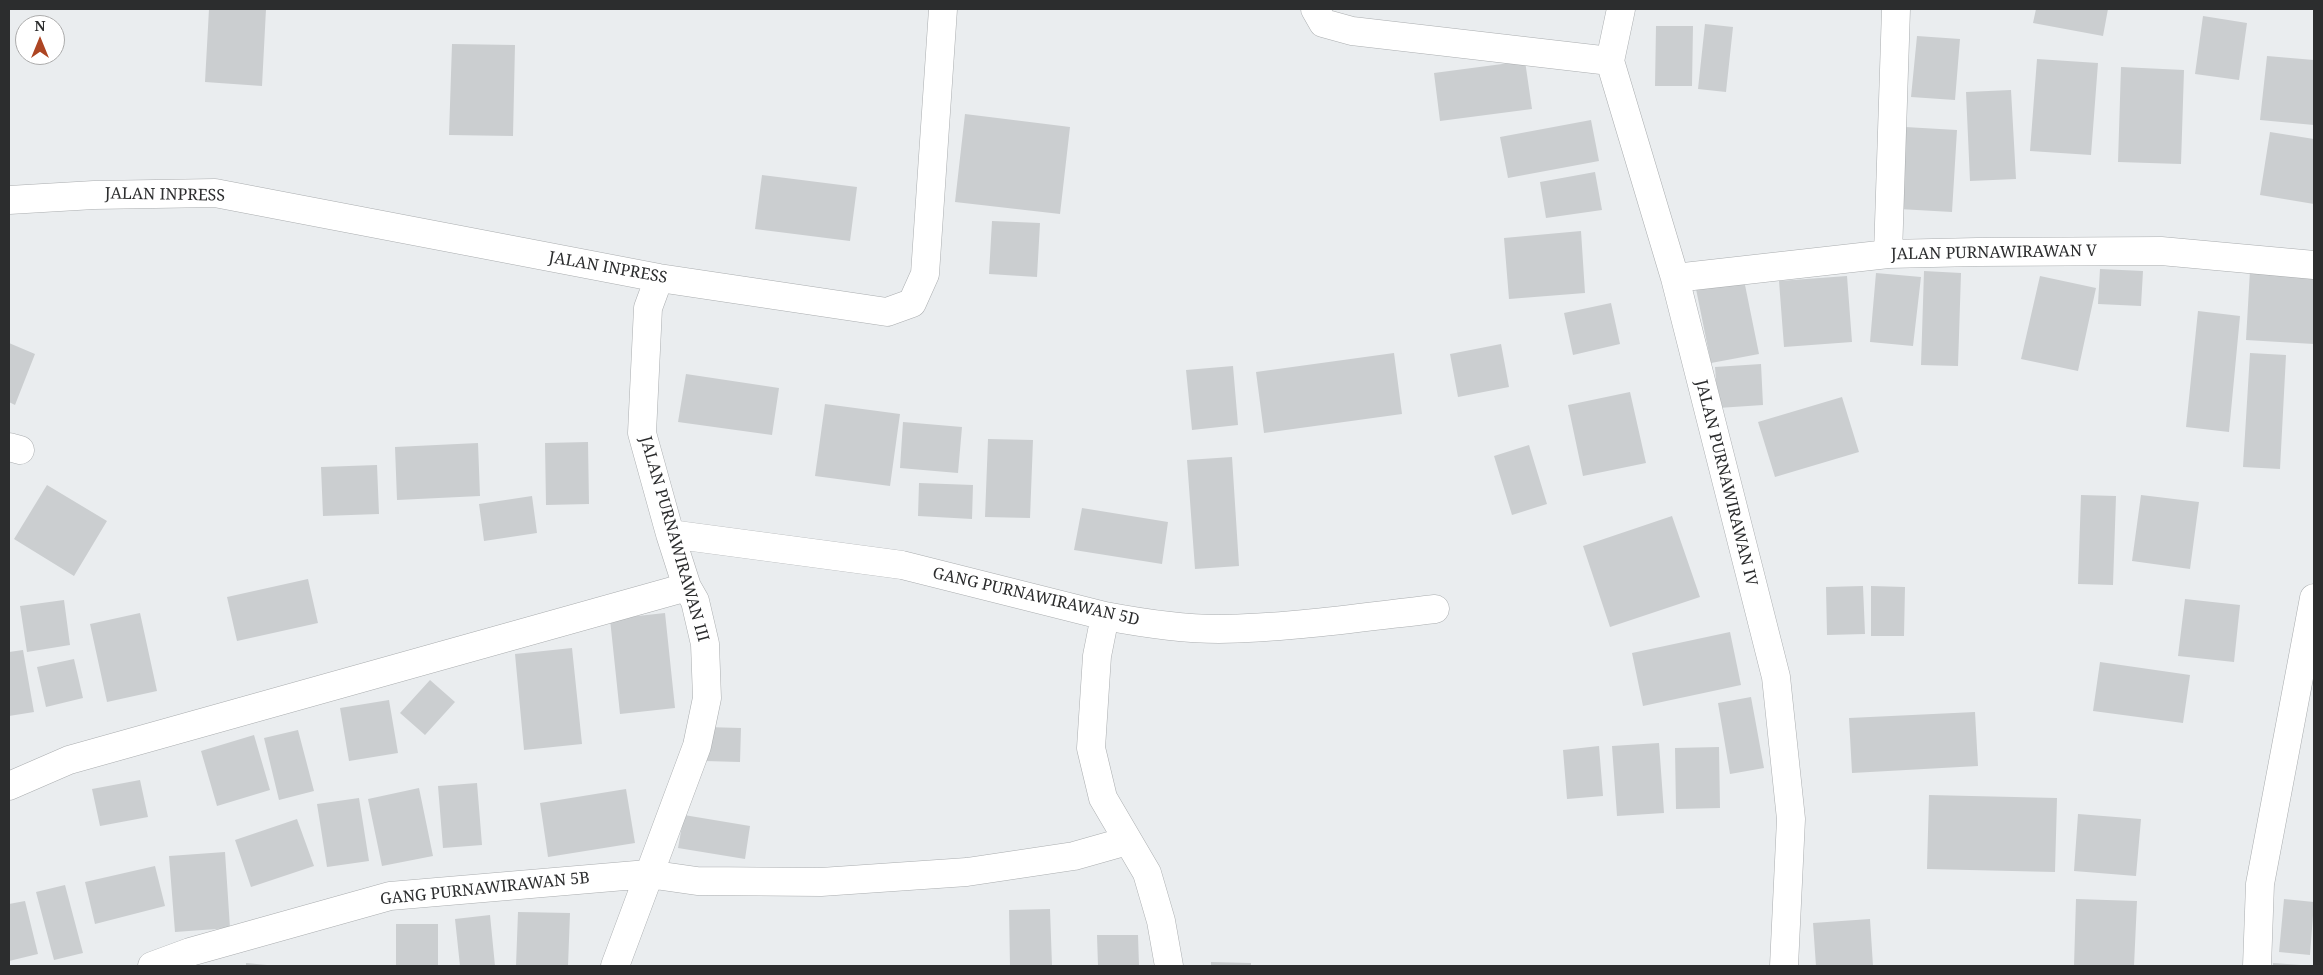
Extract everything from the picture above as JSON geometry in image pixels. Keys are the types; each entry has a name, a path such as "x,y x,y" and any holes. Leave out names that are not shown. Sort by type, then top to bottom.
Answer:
{"street":[{"name":"JALAN INPRESS","path":"9,200 94,195 215,193 659,278 887,312 912,303 925,274 943,9"},
{"path":"1315,9 1323,22 1352,31 1610,61"},
{"name":"JALAN PURNAWIRAWAN IV","path":"1621,9 1610,61 1675,278 1776,677 1791,819 1784,966"},
{"path":"1888,254 1896,9"},
{"name":"JALAN PURNAWIRAWAN V","path":"1675,278 1888,254 2162,251 2314,265"},
{"name":"JALAN PURNAWIRAWAN III","path":"614,966 697,746 707,698 705,644 695,601 687,588 642,433 648,308 659,278"},
{"name":"GANG PURNAWIRAWAN 5D","path":"670,534 902,565 1105,616 1134,621 1217,629 1306,624 1435,609"},
{"path":"9,786 68,760 687,588"},
{"path":"2257,966 2260,884 2314,598"},
{"path":"1105,616 1097,656 1091,748 1103,798 1146,873 1161,921 1169,966"},
{"name":"GANG PURNAWIRAWAN 5B","path":"152,966 190,952 390,896 648,874 697,881 821,882 967,872 1074,856 1127,841"}],"building":[{"path":"209,9 266,9 262,86 205,82"},
{"path":"2036,9 2108,9 2103,36 2033,23"},
{"path":"2203,16 2247,23 2239,80 2195,74"},
{"path":"1705,24 1733,27 1726,92 1698,89"},
{"path":"1656,26 1693,26 1692,86 1655,86"},
{"path":"1917,36 1960,39 1955,100 1911,97"},
{"path":"452,44 515,45 513,136 449,135"},
{"path":"2267,56 2314,60 2314,125 2260,120"},
{"path":"2037,59 2098,63 2091,155 2030,151"},
{"path":"1525,61 1532,109 1440,121 1434,73"},
{"path":"2121,67 2184,70 2181,164 2118,162"},
{"path":"2011,90 2016,179 1970,181 1966,92"},
{"path":"965,114 1070,127 1060,214 955,202"},
{"path":"1591,120 1599,161 1508,178 1500,137"},
{"path":"1905,127 1957,130 1952,212 1899,209"},
{"path":"2270,132 2314,139 2314,204 2260,195"},
{"path":"1595,172 1602,210 1546,218 1540,182"},
{"path":"762,175 857,187 850,241 755,229"},
{"path":"992,221 1040,223 1037,277 989,274"},
{"path":"1581,231 1585,293 1509,299 1504,238"},
{"path":"2100,269 2143,271 2141,306 2098,304"},
{"path":"2250,270 2314,275 2314,344 2246,340"},
{"path":"1924,271 1961,273 1958,366 1921,365"},
{"path":"1876,273 1921,277 1913,346 1870,342"},
{"path":"1847,276 1852,342 1784,347 1779,281"},
{"path":"2040,276 2096,288 2078,371 2021,359"},
{"path":"1744,280 1759,354 1711,363 1696,289"},
{"path":"1611,303 1620,344 1573,355 1564,313"},
{"path":"2198,311 2240,316 2229,432 2186,427"},
{"path":"9,343 35,354 15,405 9,402"},
{"path":"1501,344 1509,387 1458,397 1450,354"},
{"path":"1394,353 1402,414 1264,433 1256,372"},
{"path":"2250,353 2286,355 2280,469 2243,467"},
{"path":"1761,364 1763,405 1718,408 1715,367"},
{"path":"1233,366 1238,425 1192,430 1186,370"},
{"path":"686,374 779,388 772,435 678,422"},
{"path":"1630,392 1646,463 1583,476 1568,405"},
{"path":"1842,397 1859,452 1775,477 1758,422"},
{"path":"825,404 900,414 890,486 815,476"},
{"path":"903,422 962,427 958,473 900,468"},
{"path":"988,439 1033,440 1030,518 985,517"},
{"path":"588,442 589,504 546,505 545,443"},
{"path":"478,443 480,496 397,500 395,447"},
{"path":"1529,445 1547,504 1512,515 1494,456"},
{"path":"1232,457 1239,566 1195,569 1187,460"},
{"path":"377,465 379,514 323,516 321,467"},
{"path":"919,483 973,485 972,519 918,516"},
{"path":"47,485 107,521 74,576 14,539"},
{"path":"2081,495 2116,496 2113,585 2078,584"},
{"path":"2141,495 2199,502 2190,569 2132,561"},
{"path":"532,496 537,533 484,541 479,504"},
{"path":"1082,508 1168,522 1162,564 1074,550"},
{"path":"1672,516 1700,597 1610,627 1583,546"},
{"path":"308,579 318,623 237,641 227,597"},
{"path":"1863,586 1865,634 1827,635 1826,587"},
{"path":"1871,586 1905,587 1904,636 1871,636"},
{"path":"2185,599 2240,605 2234,662 2178,656"},
{"path":"64,600 70,645 27,652 20,606"},
{"path":"140,613 157,691 107,702 90,624"},
{"path":"665,613 675,708 620,714 610,619"},
{"path":"1730,632 1741,685 1643,706 1632,653"},
{"path":"572,648 582,744 524,750 515,654"},
{"path":"23,650 34,712 9,716 9,652"},
{"path":"74,659 83,698 46,707 37,667"},
{"path":"2100,662 2190,675 2183,723 2093,711"},
{"path":"430,680 455,702 425,735 400,713"},
{"path":"1751,697 1764,768 1730,774 1718,703"},
{"path":"389,700 398,753 349,761 340,708"},
{"path":"1975,712 1978,766 1852,773 1849,718"},
{"path":"705,727 741,728 740,762 705,761"},
{"path":"298,730 314,791 279,800 264,738"},
{"path":"254,735 270,790 217,806 201,751"},
{"path":"1659,743 1664,813 1617,816 1612,746"},
{"path":"1599,746 1603,796 1567,799 1563,750"},
{"path":"1719,747 1720,808 1676,809 1675,748"},
{"path":"140,780 148,817 100,826 92,789"},
{"path":"477,783 482,845 443,848 438,786"},
{"path":"419,788 433,856 382,866 368,799"},
{"path":"626,789 635,843 548,857 540,803"},
{"path":"1929,795 2057,798 2055,872 1927,869"},
{"path":"359,798 369,861 327,867 317,804"},
{"path":"2078,814 2141,819 2136,876 2074,871"},
{"path":"684,815 750,826 745,859 678,848"},
{"path":"297,819 314,866 251,887 235,840"},
{"path":"225,852 230,928 175,932 169,856"},
{"path":"155,866 165,906 95,924 85,882"},
{"path":"65,885 83,953 54,960 36,892"},
{"path":"2076,899 2137,901 2134,966 2074,966"},
{"path":"2284,899 2314,902 2310,955 2279,952"},
{"path":"25,901 38,954 9,961 9,904"},
{"path":"1050,909 1052,966 1010,966 1009,910"},
{"path":"518,912 570,913 568,966 516,966"},
{"path":"490,915 495,966 460,966 455,919"},
{"path":"1870,919 1873,966 1816,966 1813,923"},
{"path":"396,924 438,924 438,966 396,966"},
{"path":"1097,935 1138,935 1139,966 1098,966"},
{"path":"1211,962 1251,963 1251,966 1211,966"},
{"path":"246,963 267,965 267,966 246,966"},
{"path":"2273,963 2301,965 2301,966 2273,966"}]}
